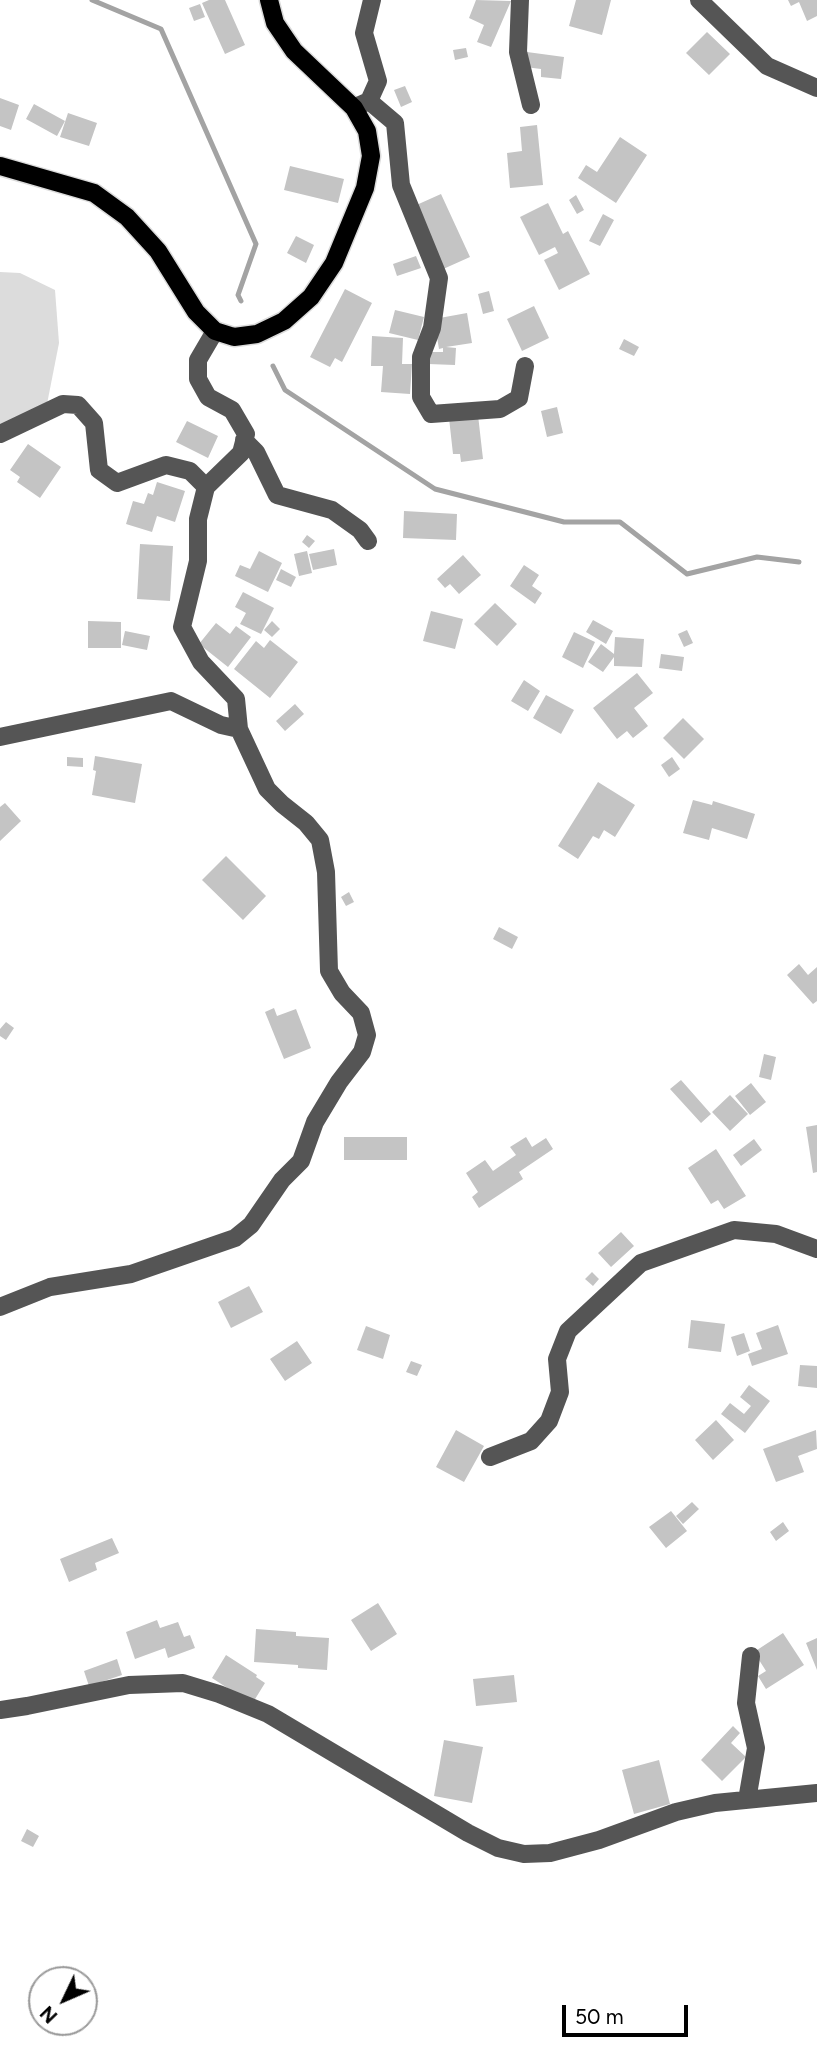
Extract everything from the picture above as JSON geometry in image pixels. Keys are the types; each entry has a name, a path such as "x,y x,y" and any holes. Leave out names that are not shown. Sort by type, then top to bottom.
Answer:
{"main road":[{"path":"0,166 94,193 127,217 158,251 195,312 215,331 234,337 257,334 284,321 311,297 334,263 365,188 371,156 361,105 294,51 275,23 269,0"}],"street":[{"path":"372,0 364,33 378,81 361,105 395,123 401,185 439,278 432,328 421,357 421,397 431,414 500,409 519,398 526,366"},
{"path":"520,0 518,52 531,105"},
{"path":"699,0 767,66 817,88"},
{"path":"0,1307 50,1287 131,1274 234,1238 251,1225 282,1180 301,1161 315,1122 339,1082 362,1052 366,1035 361,1013 342,993 329,971 326,872 320,840 306,822 267,789 239,729 236,699 201,662 182,627 198,561 198,519 206,487 241,453 246,433 232,410 208,397 198,379 198,360 215,331"},
{"path":"0,434 63,404 78,405 94,423 99,470 117,483 166,465 190,471 206,487"},
{"path":"244,440 256,452 277,495 332,510 360,530 368,541"},
{"path":"0,737 171,701 221,725 239,729"},
{"path":"490,1457 531,1441 549,1421 560,1392 556,1359 568,1331 641,1263 734,1230 776,1234 817,1249"},
{"path":"747,1800 756,1748 746,1703 751,1656"},
{"path":"0,1710 129,1685 183,1683 268,1714 468,1833 498,1848 524,1854 550,1853 599,1840 676,1812 715,1803 817,1793"}],"shaded area":[{"path":"0,272 20,273 55,290 59,343 47,404 0,425"}],"building":[{"path":"225,0 245,45 225,54 202,3"},
{"path":"476,0 511,1 491,47 477,42 484,25 469,18"},
{"path":"576,0 611,0 602,35 569,26"},
{"path":"788,0 817,0 817,16 807,21 799,2 791,6"},
{"path":"200,4 205,17 194,21 189,8"},
{"path":"707,32 730,54 709,75 686,53"},
{"path":"466,48 468,57 455,60 453,50"},
{"path":"527,52 564,57 561,79 541,77 541,69 525,67"},
{"path":"405,86 412,102 401,107 394,90"},
{"path":"0,98 19,105 11,130 0,126"},
{"path":"34,104 65,121 57,136 26,119"},
{"path":"68,113 97,123 89,146 60,137"},
{"path":"537,125 543,185 510,188 507,153 522,151 520,127"},
{"path":"620,137 647,155 616,203 578,178 586,165 597,172"},
{"path":"290,166 344,179 338,203 284,190"},
{"path":"441,194 470,257 441,270 412,207"},
{"path":"576,195 584,210 577,214 569,200"},
{"path":"548,203 563,234 568,231 590,274 559,290 544,260 558,253 555,247 539,255 520,217"},
{"path":"603,214 614,220 600,246 589,241"},
{"path":"296,236 314,245 306,263 287,253"},
{"path":"416,256 421,268 397,276 393,264"},
{"path":"345,289 372,303 342,362 335,358 330,367 310,357"},
{"path":"489,291 494,311 483,314 478,294"},
{"path":"534,306 549,338 522,351 507,319"},
{"path":"395,310 424,317 418,340 389,333"},
{"path":"467,313 472,343 446,347 456,348 455,365 428,364 428,352 443,352 443,348 439,349 434,319"},
{"path":"372,336 403,338 402,364 412,364 410,394 381,392 383,366 371,366"},
{"path":"624,339 639,347 634,356 619,349"},
{"path":"557,407 563,433 547,437 541,411"},
{"path":"478,415 483,459 461,462 460,454 453,454 449,418"},
{"path":"187,421 218,436 208,458 176,442"},
{"path":"28,444 61,467 40,498 17,482 20,477 10,470"},
{"path":"157,482 185,491 175,522 157,516 152,532 126,524 133,501 144,504 148,493 153,495"},
{"path":"404,511 457,514 456,540 403,538"},
{"path":"307,535 315,541 309,548 302,542"},
{"path":"140,544 173,546 170,601 137,599"},
{"path":"334,549 337,565 313,570 309,554"},
{"path":"259,551 282,563 268,592 235,576 240,565 250,569"},
{"path":"307,551 312,573 299,576 294,554"},
{"path":"463,555 481,575 459,594 450,584 445,588 437,579"},
{"path":"524,565 539,575 532,586 542,593 535,604 510,586"},
{"path":"281,569 296,577 291,587 276,580"},
{"path":"243,592 274,608 261,634 240,624 246,613 235,607"},
{"path":"495,603 517,624 497,646 474,624"},
{"path":"431,611 463,619 455,649 423,641"},
{"path":"593,620 613,631 606,644 586,632"},
{"path":"88,621 121,622 121,648 88,648"},
{"path":"272,621 280,629 272,637 264,630"},
{"path":"216,623 230,634 236,626 251,637 228,667 199,644"},
{"path":"687,630 693,643 684,647 678,634"},
{"path":"125,631 150,636 147,650 122,645"},
{"path":"574,632 595,642 583,668 562,657"},
{"path":"615,637 644,639 642,667 614,666 614,657 603,672 588,662 601,644 614,654"},
{"path":"270,640 298,662 270,698 234,669 256,641 264,648"},
{"path":"661,654 684,657 682,671 659,668"},
{"path":"637,673 653,693 634,708 648,726 633,738 627,731 617,739 593,708"},
{"path":"524,680 540,691 528,711 511,701"},
{"path":"546,695 574,710 561,734 533,718"},
{"path":"295,704 304,714 285,731 276,721"},
{"path":"683,718 704,739 684,759 663,738"},
{"path":"95,756 142,764 135,803 92,795 96,771 93,770"},
{"path":"67,757 83,758 83,767 67,766"},
{"path":"672,757 680,769 669,777 661,765"},
{"path":"598,782 635,805 615,837 604,830 599,839 593,836 578,859 558,846"},
{"path":"693,800 712,805 713,801 755,814 747,839 712,828 709,840 683,833"},
{"path":"5,803 21,821 0,841 0,807"},
{"path":"226,856 266,896 243,920 202,880"},
{"path":"349,892 354,902 346,906 341,897"},
{"path":"499,927 518,937 512,949 493,939"},
{"path":"799,964 808,975 817,967 817,1001 813,1004 787,975"},
{"path":"274,1008 277,1016 296,1009 311,1048 284,1059 265,1012"},
{"path":"6,1022 14,1028 6,1040 0,1036 0,1029"},
{"path":"764,1054 776,1057 771,1080 759,1077"},
{"path":"681,1080 711,1114 701,1123 670,1089"},
{"path":"751,1083 766,1102 750,1115 735,1096"},
{"path":"730,1095 748,1114 730,1131 712,1112"},
{"path":"817,1125 817,1172 813,1173 806,1127"},
{"path":"344,1137 407,1137 407,1160 344,1160"},
{"path":"526,1137 532,1147 546,1138 553,1149 519,1172 523,1179 479,1208 472,1197 478,1192 466,1173 485,1160 493,1171 516,1155 510,1147"},
{"path":"754,1139 762,1150 741,1166 733,1155"},
{"path":"716,1149 746,1196 724,1209 718,1200 711,1204 688,1168"},
{"path":"621,1232 634,1246 611,1267 598,1253"},
{"path":"592,1272 599,1279 593,1286 585,1279"},
{"path":"249,1286 263,1312 231,1328 218,1302"},
{"path":"691,1320 725,1324 721,1352 688,1348"},
{"path":"778,1325 788,1354 752,1366 748,1354 762,1349 756,1333"},
{"path":"366,1326 390,1335 383,1359 357,1350"},
{"path":"744,1333 750,1351 737,1356 731,1337"},
{"path":"297,1341 312,1363 285,1381 270,1359"},
{"path":"411,1361 422,1365 417,1376 406,1372"},
{"path":"800,1365 817,1366 817,1388 798,1386"},
{"path":"749,1385 770,1401 745,1433 721,1414 730,1403 744,1414 751,1406 740,1397"},
{"path":"716,1420 734,1440 713,1460 695,1440"},
{"path":"456,1430 484,1446 464,1482 436,1467"},
{"path":"816,1430 817,1449 798,1456 804,1472 776,1482 763,1449"},
{"path":"692,1502 699,1509 683,1524 676,1516"},
{"path":"671,1511 687,1531 666,1548 649,1527"},
{"path":"783,1522 789,1531 776,1541 770,1532"},
{"path":"112,1538 119,1553 95,1563 97,1570 69,1582 60,1559"},
{"path":"378,1603 397,1634 371,1651 351,1620"},
{"path":"157,1620 160,1628 178,1622 184,1637 190,1635 195,1648 168,1658 165,1648 135,1659 126,1632"},
{"path":"256,1629 329,1638 327,1670 254,1662"},
{"path":"783,1633 804,1665 766,1689 758,1676 766,1671 754,1652"},
{"path":"817,1638 817,1670 806,1643"},
{"path":"226,1655 265,1683 252,1704 212,1678"},
{"path":"117,1659 122,1675 89,1686 84,1671"},
{"path":"514,1675 517,1702 476,1706 473,1679"},
{"path":"733,1726 740,1733 731,1743 746,1757 722,1781 701,1760"},
{"path":"444,1740 483,1747 472,1803 434,1796"},
{"path":"659,1760 670,1804 634,1814 622,1770"},
{"path":"27,1829 39,1836 33,1847 21,1841"}],"waterway":[{"path":"92,0 161,29 256,244 238,295 241,301"},
{"path":"273,366 285,390 435,489 564,522 620,522 687,574 757,557 799,562"}]}
